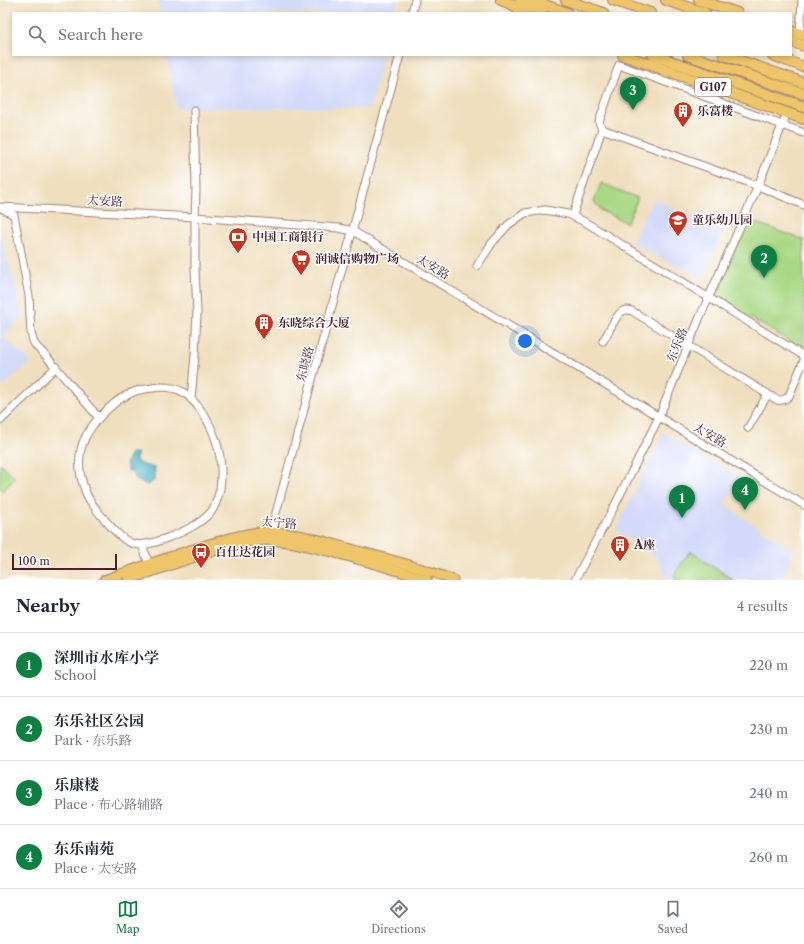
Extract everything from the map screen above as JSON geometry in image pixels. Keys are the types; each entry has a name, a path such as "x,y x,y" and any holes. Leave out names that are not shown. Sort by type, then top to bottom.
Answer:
{"highway":[{"path":"501,0 525,12"},
{"path":"521,0 540,12"},
{"path":"531,0 564,12"},
{"path":"566,0 600,12"},
{"path":"613,0 647,12"},
{"path":"666,0 702,12"},
{"path":"699,0 735,12"},
{"path":"792,41 804,46"},
{"name":"G107","path":"626,56 804,119"},
{"path":"656,56 804,107"},
{"path":"691,56 804,94"},
{"path":"727,56 801,81"},
{"path":"776,56 804,65"}],"main road":[{"name":"太宁路","path":"104,580 201,546 244,534 298,536 401,563 453,580"},
{"name":"太宁路","path":"128,580 204,554 270,536 281,541 296,543 326,551 427,580"}],"street":[{"path":"412,12 415,0"},
{"path":"798,33 802,0"},
{"name":"东晓路","path":"270,536 400,56"},
{"path":"573,215 602,129 599,122 619,65 804,132"},
{"path":"191,399 197,312 195,269 196,190 194,110"},
{"name":"东乐路","path":"575,580 659,417 688,346 758,186 787,113"},
{"path":"602,129 758,186 804,205"},
{"path":"0,207 14,215 29,296 33,341 99,418"},
{"name":"太安路","path":"0,207 195,217 339,228 353,231 804,505"},
{"path":"477,266 492,243 508,225 525,214 545,210 573,215 804,356"},
{"path":"603,341 619,314 625,310 632,311 777,400 787,399 804,360"},
{"path":"0,421 56,366"},
{"path":"148,388 171,388 183,392 191,399 195,402 207,420 217,441 221,458 221,478 218,497 212,511 201,521 185,531 159,541 142,545 133,545 125,541 112,527 95,508 86,494 80,465 81,446 84,437 91,426 113,404 136,391 148,388"},
{"path":"748,428 768,394"},
{"path":"142,545 149,564"}],"shaded area":[{"path":"158,0 398,0 394,12 160,12"},
{"path":"167,56 383,56 370,108 176,108"},
{"name":"童乐幼儿园","path":"653,199 724,230 703,278 632,244"},
{"path":"0,232 23,316 2,336 31,361 4,386 0,382"},
{"path":"663,433 740,478 724,505 794,551 783,580 668,580 659,560 616,530"}],"green space":[{"path":"601,183 638,198 627,223 602,211 594,201"},
{"path":"748,220 804,240 804,350 715,297"},
{"path":"0,463 15,478 3,491 0,488"},
{"path":"690,551 733,580 676,580 674,575"}],"water":[{"path":"131,453 138,453 136,459 138,463 155,468 154,481 147,485 136,480 133,473 128,471 126,463"}],"place":[{"name":"乐康楼","path":"633,110"},
{"name":"乐富楼","path":"683,128"},
{"name":"童乐幼儿园","path":"678,237"},
{"name":"中国工商银行","path":"238,254"},
{"name":"润诚信购物广场","path":"301,276"},
{"name":"东乐社区公园","path":"764,278"},
{"name":"东晓综合大厦","path":"264,340"},
{"name":"东乐南苑","path":"745,510"},
{"name":"深圳市水库小学","path":"682,518"},
{"name":"A座","path":"620,562"},
{"name":"百仕达花园","path":"201,569"}]}
